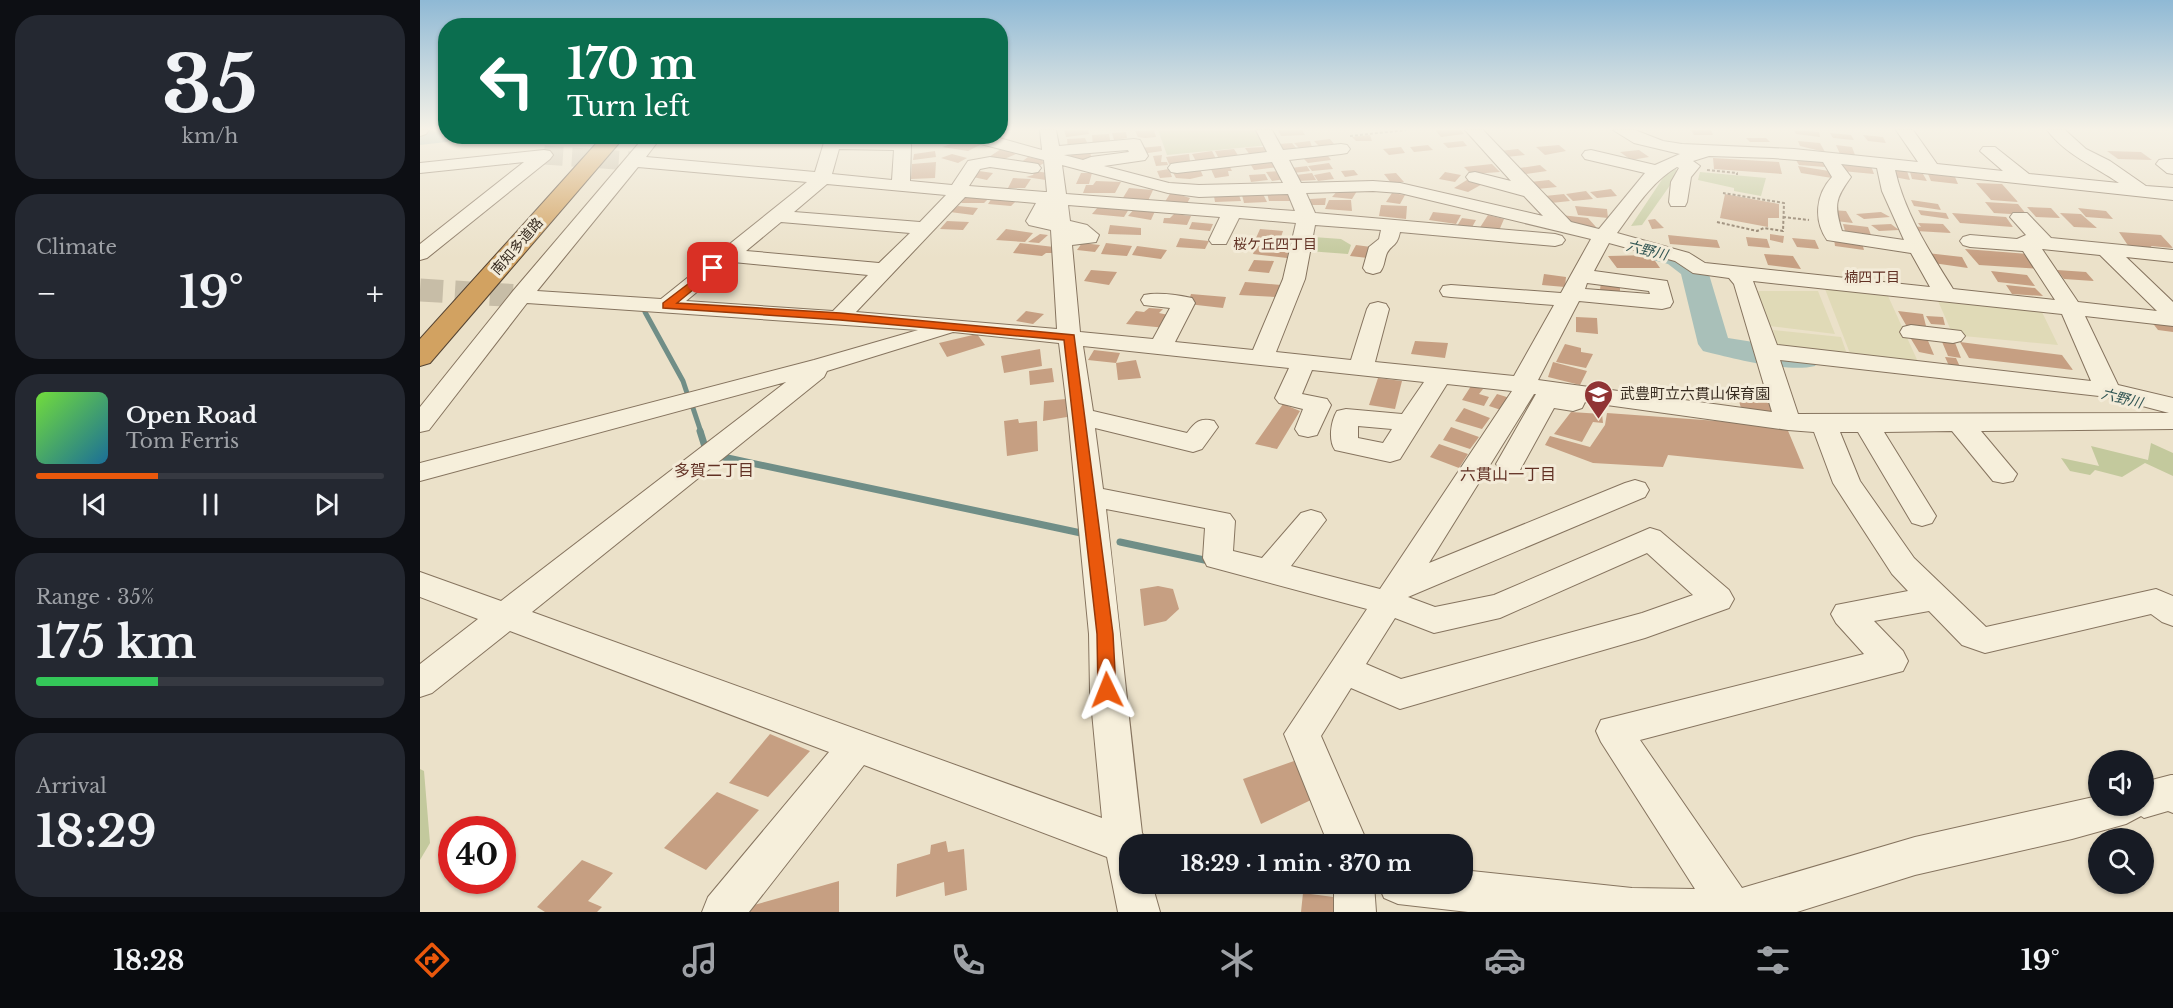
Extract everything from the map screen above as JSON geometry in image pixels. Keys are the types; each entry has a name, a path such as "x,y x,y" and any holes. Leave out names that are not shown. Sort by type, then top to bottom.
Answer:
{"highway":[{"name":"南知多道路","path":"420,326 563,173"},
{"name":"南知多道路","path":"420,357 583,173"}],"street":[{"path":"420,254 522,173"},
{"path":"420,424 622,173"},
{"path":"754,173 958,191 1057,215 1095,221"},
{"path":"667,305 822,179 824,173"},
{"path":"901,185 902,173"},
{"path":"840,316 957,195 969,173"},
{"path":"1060,173 1057,215 1126,834"},
{"path":"1142,173 1174,178 1199,192 1293,185 1337,176 1381,177 1411,191 1566,229 1601,240 1682,257 1700,269 1725,267 1945,294 2173,316"},
{"path":"1174,178 1202,173"},
{"path":"1262,357 1294,279 1307,218 1286,173"},
{"path":"1514,173 1566,229"},
{"path":"1344,834 1302,734 1524,391 1526,377 1601,240 1657,173"},
{"path":"1678,202 1680,173"},
{"path":"1839,173 1842,177 1829,190 1827,210 1834,236 1917,248"},
{"path":"1888,173 1890,189 1917,248 1945,294"},
{"path":"1958,173 2173,194"},
{"path":"2016,173 2024,179"},
{"path":"2115,173 2143,191"},
{"path":"1475,177 1532,192"},
{"path":"1057,215 1232,212 1601,240"},
{"path":"1219,240 1232,212"},
{"path":"777,216 925,228"},
{"path":"2020,217 2038,244 2108,390"},
{"path":"1373,268 1379,247 1388,242 1392,225"},
{"path":"1970,242 2038,244 2173,256"},
{"path":"2106,249 2173,316"},
{"path":"728,255 885,270"},
{"path":"1725,267 1744,283 1788,422"},
{"path":"1463,289 1574,290"},
{"path":"521,296 840,316 1161,346 1525,385 1788,422 2173,421"},
{"path":"1152,300 1184,303 1161,346"},
{"path":"1361,368 1378,309"},
{"path":"420,472 823,365 958,326"},
{"path":"1933,334 1948,372"},
{"path":"1768,354 2108,390 2173,406"},
{"path":"1303,362 1288,398 1318,405 1308,429"},
{"path":"420,683 823,365"},
{"path":"1412,423 1440,377"},
{"path":"1510,464 1546,399 1634,411 1633,401"},
{"path":"1081,416 1193,443 1205,427"},
{"path":"1958,421 2003,474"},
{"path":"1824,423 1847,483 1902,567 1974,636 1985,640 2156,601 2173,613"},
{"path":"1866,423 1922,516"},
{"path":"1393,596 1635,490"},
{"path":"1090,496 1220,521 1218,558 1269,571 1393,596 1434,620 1500,606 1650,539 1718,598 1645,625 1400,694 1345,670"},
{"path":"1269,571 1311,520"},
{"path":"420,584 856,747 1119,858"},
{"path":"1733,911 1614,731 1891,661 1847,614 1935,598"},
{"path":"723,912 856,747"},
{"path":"2154,797 2171,792 2173,795"},
{"path":"1473,892 1632,909 1733,911 1916,856 2090,816"},
{"path":"1135,894 1139,912"},
{"path":"1354,894 1355,912"}],"path":[{"path":"1735,173 1737,175"},
{"path":"1717,222 1757,231 1764,228 1783,231 1784,202 1723,193"},
{"path":"1783,217 1830,223"}],"shaded area":[{"path":"1825,289 1888,296 1919,364 1851,356"},
{"path":"1755,291 1818,291 1835,334 1769,326"},
{"path":"1938,301 2041,310 2058,345 1953,335"},
{"path":"1773,330 1841,337 1848,357 1777,348"}],"green space":[{"path":"1667,173 1677,173 1642,225 1631,226"},
{"path":"1700,173 1766,178 1761,196 1734,191 1734,188 1698,180"},
{"path":"1313,237 1341,239 1351,245 1348,254 1308,251"},
{"path":"2151,443 2173,453 2173,476 2145,463 2122,477 2095,470 2090,475 2070,471 2061,458 2099,466 2091,446 2148,460"},
{"path":"420,769 424,771 430,843 420,860"}],"building":[{"path":"911,173 935,173 935,178 911,179"},
{"path":"977,173 993,173 987,180 973,177"},
{"path":"1034,173 1045,173 1048,173 1044,175 1049,177 1046,180 1026,177"},
{"path":"1081,173 1092,173 1089,184 1076,184"},
{"path":"1158,173 1170,173 1172,177 1160,178"},
{"path":"1173,173 1201,173 1203,176 1190,179 1176,178"},
{"path":"1213,173 1228,173 1229,176 1215,178"},
{"path":"1266,173 1280,173 1285,179 1272,181"},
{"path":"1312,173 1316,180 1298,181 1296,175"},
{"path":"1330,173 1334,179 1318,181 1314,175"},
{"path":"1342,173 1356,173 1358,175 1345,177"},
{"path":"1396,173 1404,182 1391,183 1384,174"},
{"path":"1445,173 1461,175 1455,182 1439,179"},
{"path":"1801,173 1830,173 1832,178"},
{"path":"1893,173 1908,173 1910,180 1894,177"},
{"path":"1910,173 1923,174 1927,181 1912,179"},
{"path":"1265,174 1268,180 1251,182 1249,175"},
{"path":"1928,174 1955,177 1958,184 1931,181"},
{"path":"1013,178 1031,179 1025,188 1008,188"},
{"path":"1470,178 1486,182 1468,192 1454,188"},
{"path":"1549,180 1557,187 1537,189 1530,182"},
{"path":"1096,181 1121,182 1115,193 1083,193 1086,185 1093,185"},
{"path":"1976,183 2002,184 2018,202 1991,200"},
{"path":"1129,188 1153,190 1147,203 1121,201"},
{"path":"1339,189 1357,191 1352,199 1332,197"},
{"path":"1611,189 1617,196 1597,198 1590,192"},
{"path":"1586,191 1593,199 1573,201 1566,194"},
{"path":"1171,192 1190,198 1185,207 1163,205"},
{"path":"1292,192 1294,201 1269,201 1267,193"},
{"path":"1392,193 1405,195 1400,204 1386,202"},
{"path":"968,194 990,197 984,203 961,203"},
{"path":"1263,194 1267,202 1244,203 1242,195"},
{"path":"1564,194 1570,201 1551,203 1545,196"},
{"path":"1725,194 1779,204 1779,218 1768,218 1768,227 1720,218"},
{"path":"994,195 1020,197 1011,206 988,204"},
{"path":"1239,195 1241,201 1215,202 1214,196"},
{"path":"1326,198 1325,205 1311,205 1310,199"},
{"path":"1329,200 1351,200 1352,211 1325,209"},
{"path":"1911,200 1938,204 1941,210 1914,206"},
{"path":"1985,202 2018,204 2027,215 1994,213"},
{"path":"1381,205 1407,206 1406,219 1379,216"},
{"path":"958,206 978,208 973,215 950,212"},
{"path":"1575,206 1607,209 1608,218 1578,215"},
{"path":"1098,207 1129,209 1124,217 1092,214"},
{"path":"1136,207 1156,209 1151,220 1128,216"},
{"path":"2027,207 2051,208 2060,218 2036,217"},
{"path":"2078,208 2106,211 2113,219 2086,217"},
{"path":"1831,210 1846,211 1853,223 1836,221"},
{"path":"1918,210 1946,213 1949,219 1921,215"},
{"path":"1433,212 1461,215 1456,224 1429,220"},
{"path":"1881,212 1890,217 1864,219 1856,214"},
{"path":"1952,213 2006,217 2013,227 1960,223"},
{"path":"2060,213 2081,214 2097,228 2074,227"},
{"path":"1174,214 1191,216 1187,225 1163,223 1164,218 1170,218"},
{"path":"1488,215 1504,219 1498,233 1479,229"},
{"path":"1561,215 1588,218 1596,227 1579,227 1570,221 1565,221"},
{"path":"1462,218 1476,220 1471,229 1457,226"},
{"path":"1655,219 1664,228 1652,229 1648,220"},
{"path":"947,221 969,222 963,230 940,229"},
{"path":"1192,222 1213,224 1210,231 1189,229"},
{"path":"1918,223 1943,224 1951,233 1916,231 1913,226 1921,227"},
{"path":"1843,224 1868,227 1871,235 1845,231"},
{"path":"1891,224 1899,230 1879,231 1871,225"},
{"path":"1110,225 1141,228 1141,235 1108,234"},
{"path":"1006,229 1033,233 1025,242 996,240"},
{"path":"1260,229 1283,231 1280,240 1256,238"},
{"path":"2119,232 2161,235 2173,248 2151,246 2153,250 2129,247"},
{"path":"1040,234 1048,235 1039,243 1028,242"},
{"path":"1770,234 1784,236 1783,243 1770,240"},
{"path":"1668,235 1717,240 1720,248 1670,244"},
{"path":"1746,237 1767,239 1770,248 1748,246"},
{"path":"1180,238 1209,241 1205,249 1176,247"},
{"path":"1792,238 1815,240 1819,249 1797,247"},
{"path":"1834,239 1862,243 1864,250 1835,246"},
{"path":"1020,243 1054,247 1052,253 1042,256 1013,253"},
{"path":"1082,243 1100,245 1095,252 1077,250"},
{"path":"1106,243 1132,246 1127,256 1101,254"},
{"path":"1356,245 1371,247 1368,258 1350,256"},
{"path":"1137,246 1167,250 1161,259 1132,255"},
{"path":"1256,246 1289,248 1287,258 1253,254"},
{"path":"1965,249 2028,254 2042,269 1979,265"},
{"path":"1927,253 1962,257 1968,268 1933,263"},
{"path":"1764,254 1793,256 1801,269 1768,265"},
{"path":"1651,255 1660,268 1617,268 1608,256"},
{"path":"1254,260 1274,261 1269,273 1248,271"},
{"path":"1091,270 1117,272 1109,285 1084,281"},
{"path":"2057,270 2086,272 2094,281 2064,279"},
{"path":"1991,271 2027,275 2035,286 1998,282"},
{"path":"1544,274 1566,277 1565,287 1542,285"},
{"path":"1245,282 1281,285 1276,297 1239,295"},
{"path":"1601,282 1620,285 1620,293 1600,290"},
{"path":"2006,285 2035,288 2043,296 2012,294"},
{"path":"1191,294 1226,297 1223,308 1188,304"},
{"path":"1149,308 1163,309 1159,313 1173,316 1166,328 1126,324 1136,311 1144,312"},
{"path":"1026,311 1044,314 1033,324 1016,321"},
{"path":"1898,311 1923,314 1926,326 1906,325"},
{"path":"1926,316 1943,317 1945,325 1931,324"},
{"path":"1576,317 1597,318 1598,334 1576,332"},
{"path":"2151,321 2173,323 2173,332 2158,330"},
{"path":"977,334 985,345 947,357 939,343"},
{"path":"1908,334 1926,336 1934,355 1919,352"},
{"path":"1940,337 1954,340 1961,358 1948,356"},
{"path":"1415,341 1448,343 1445,358 1411,354"},
{"path":"1960,342 2062,355 2073,370 1969,358"},
{"path":"1565,344 1581,348 1581,352 1593,354 1586,368 1556,362"},
{"path":"1040,349 1042,366 1004,373 1001,356"},
{"path":"1094,350 1120,353 1116,363 1088,360"},
{"path":"1945,357 1956,358 1961,369 1950,368"},
{"path":"1136,360 1141,378 1118,380 1116,363"},
{"path":"1553,362 1587,371 1580,385 1548,377"},
{"path":"1052,368 1054,382 1030,385 1029,371"},
{"path":"1378,378 1402,381 1395,409 1369,405"},
{"path":"1471,386 1483,389 1479,394 1489,397 1484,406 1462,400"},
{"path":"1736,391 1775,398 1780,415 1741,408"},
{"path":"1497,394 1513,399 1504,411 1489,406"},
{"path":"1066,399 1067,417 1043,421 1044,401"},
{"path":"1283,404 1300,411 1277,449 1255,444"},
{"path":"1464,408 1490,418 1482,429 1455,421"},
{"path":"1571,412 1602,414 1603,423 1593,422 1582,442 1554,434"},
{"path":"1607,413 1786,426 1804,469 1668,455 1663,467 1593,463 1545,445 1550,436 1590,447 1605,425"},
{"path":"1018,419 1019,423 1037,421 1038,451 1007,456 1004,421"},
{"path":"1451,427 1479,437 1470,449 1443,440"},
{"path":"1439,444 1468,454 1459,468 1430,457"},
{"path":"1158,586 1173,589 1179,609 1166,621 1144,626 1140,589"},
{"path":"770,734 810,751 768,797 729,783"},
{"path":"1294,761 1313,799 1261,824 1243,779"},
{"path":"717,792 759,810 706,870 664,848"},
{"path":"946,841 948,852 964,849 967,890 945,896 944,882 896,897 897,864 930,854 931,845"},
{"path":"582,860 613,873 588,901 602,907 597,912 545,912 537,907"},
{"path":"839,881 839,912 747,912 747,907"},
{"path":"1303,894 1341,898 1339,912 1301,912"}],"waterway":[{"name":"六野川","path":"1652,251 1678,258 1694,271 1714,344 1745,351 1804,359"},
{"path":"645,312 683,381 687,393"},
{"path":"693,408 701,432"},
{"path":"700,431 706,450"},
{"path":"723,457 1081,533"},
{"path":"1120,542 1209,561"}],"tunnel":[{"path":"420,290 521,296"}],"place":[{"name":"武豊町立六貫山保育園","path":"1599,420"}],"district":[{"name":"桜ケ丘四丁目","path":"1275,244"},
{"name":"楠四丁目","path":"1872,277"},
{"name":"多賀二丁目","path":"714,470"},
{"name":"六貫山一丁目","path":"1508,474"}],"route":[{"path":"713,268 667,305 840,316 1070,337 1105,634 1107,690"}]}
